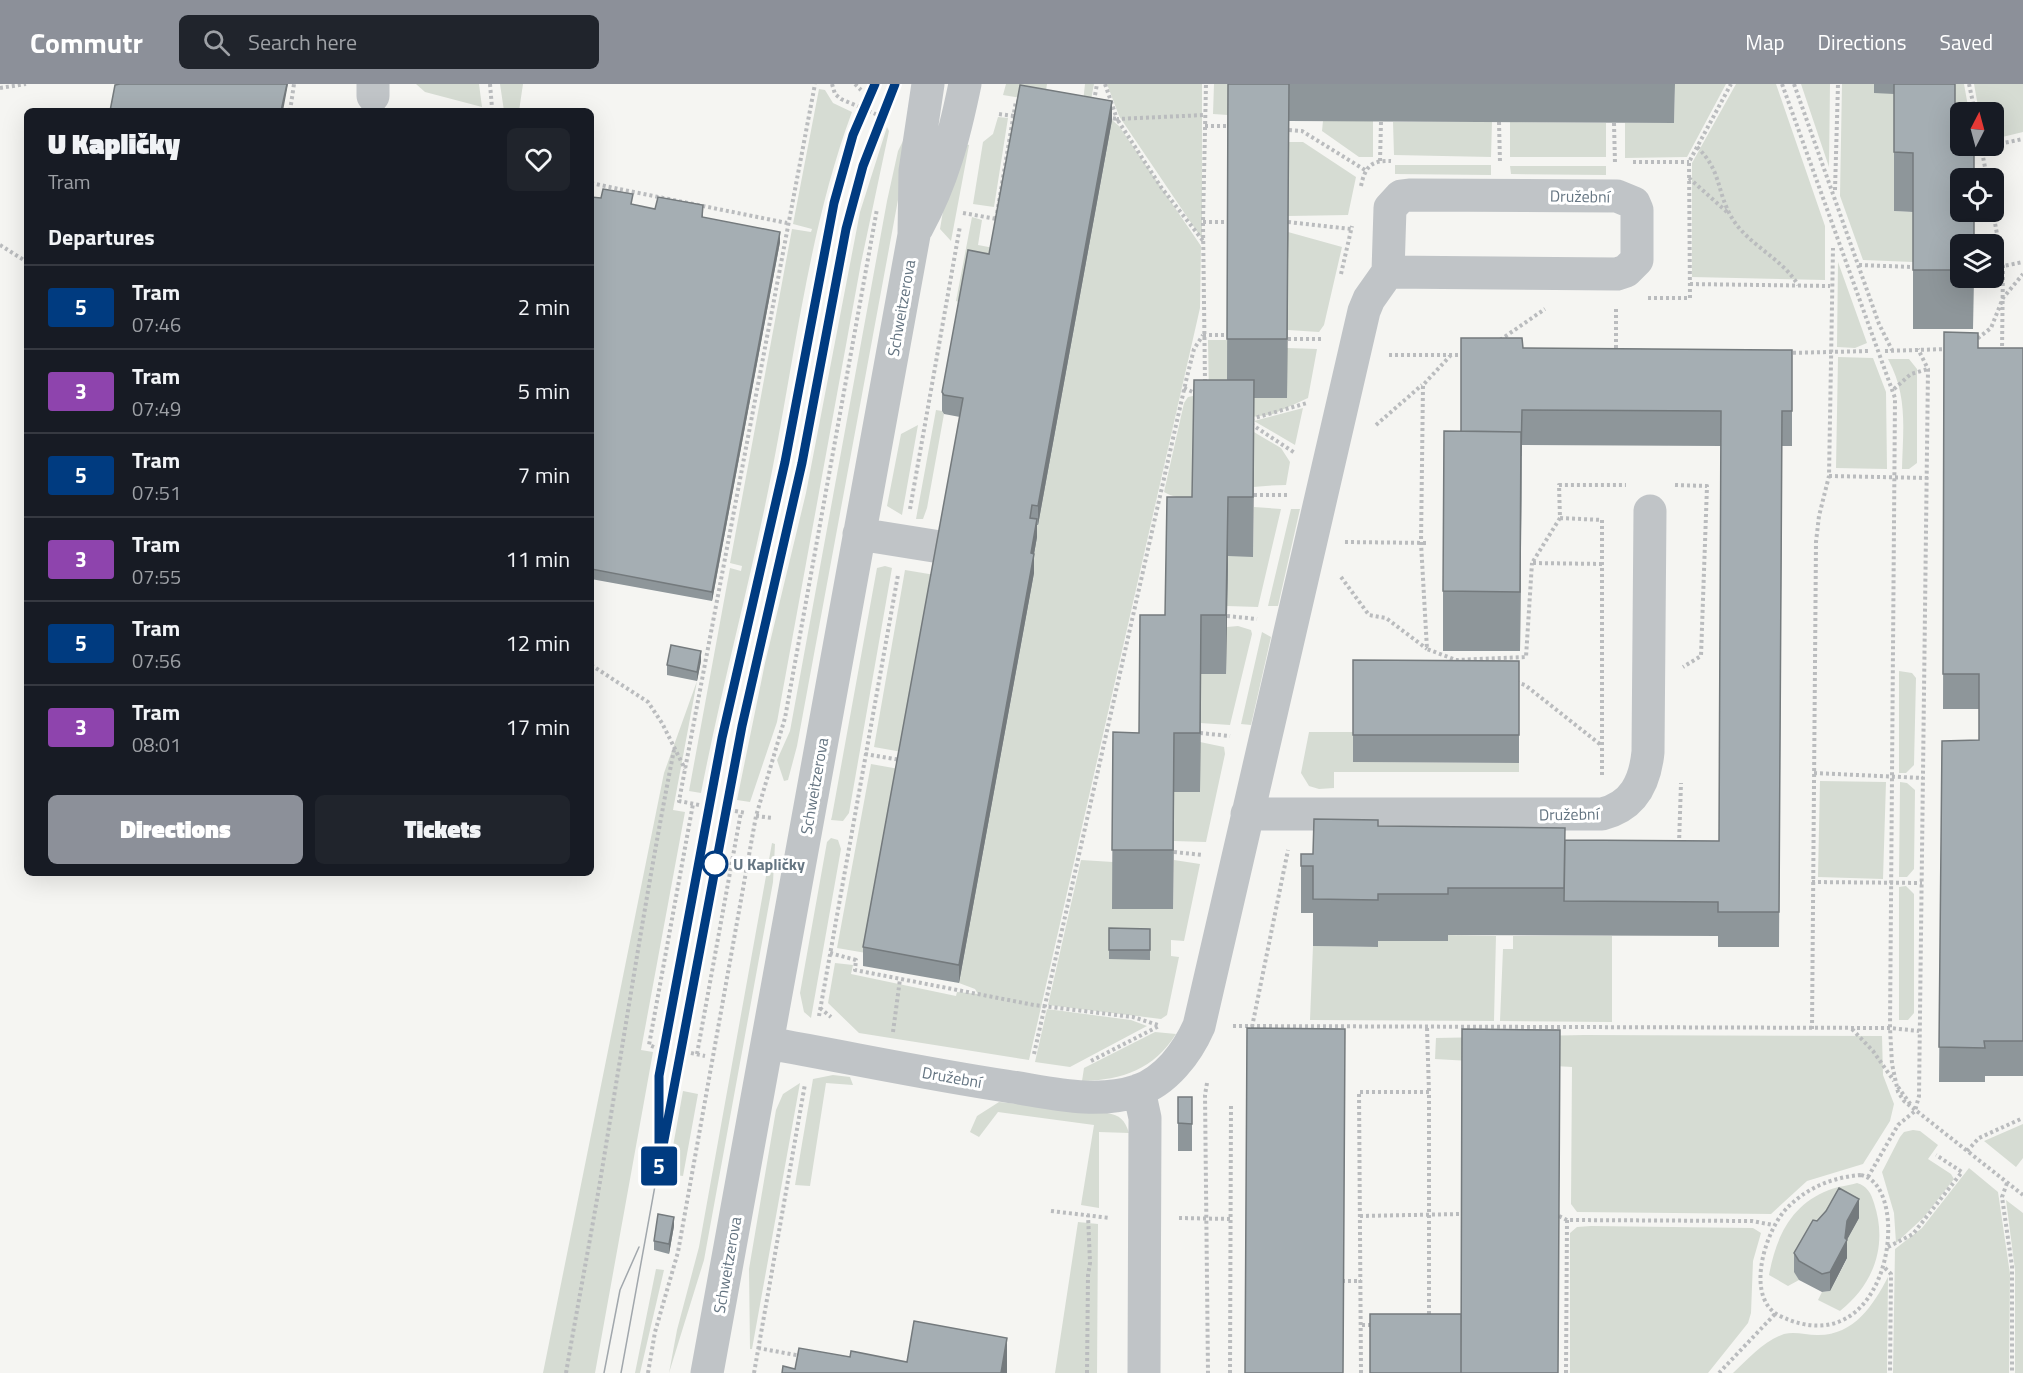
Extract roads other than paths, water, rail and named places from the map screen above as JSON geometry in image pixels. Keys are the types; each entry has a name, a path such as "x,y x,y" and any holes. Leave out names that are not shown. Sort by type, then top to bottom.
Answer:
{"street":[{"name":"Schweitzerova","path":"707,1373 914,235 915,171 928,84"},
{"name":"Schweitzerova","path":"914,235 932,200 951,151 965,84"},
{"name":"Družební","path":"767,1043 968,1080 1072,1096 1118,1095 1139,1090 1172,1068 1199,1026 1364,311 1369,299 1388,272 1390,208 1401,196 1605,196 1626,198 1634,203 1637,210 1637,260 1617,286 1388,272"},
{"name":"Družební","path":"1247,814 1602,814 1625,805 1641,786 1648,752 1644,498"},
{"path":"860,534 940,547"},
{"path":"1139,1090 1144,1118 1144,1373"}],"tram line":[{"path":"659,1137 659,1076 719,754 785,462 834,203 853,135 875,84"},
{"name":"5","path":"875,84 853,135 834,203 785,462 722,738 657,1089 659,1167 742,726 802,463 840,254 863,166 895,84"},
{"path":"621,1373 730,786 753,674 798,482 835,280 859,180 875,132 895,84"},
{"path":"604,1373 620,1290 639,1247"}],"place":[{"name":"U Kapličky","path":"715,864"}]}
